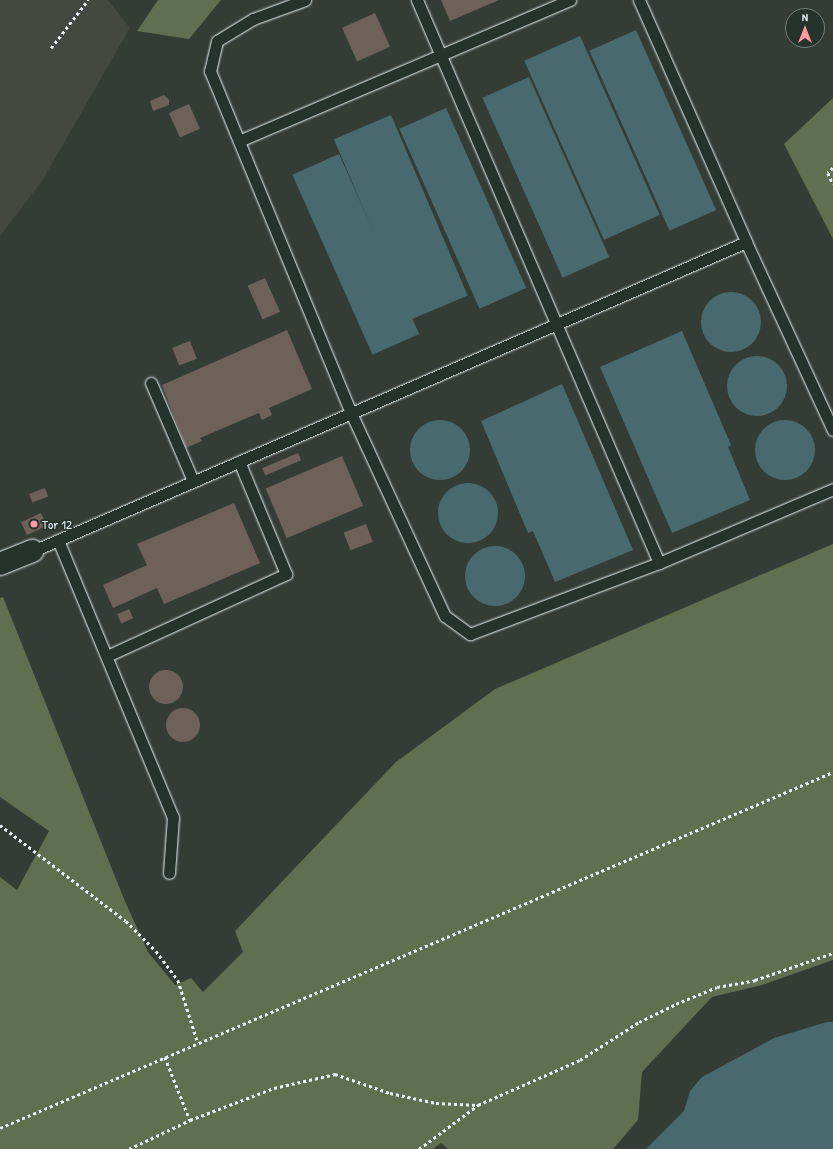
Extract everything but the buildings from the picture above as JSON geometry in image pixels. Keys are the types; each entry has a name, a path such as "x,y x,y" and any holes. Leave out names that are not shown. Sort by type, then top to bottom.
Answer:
{"street":[{"path":"0,564 33,551"}],"lane":[{"path":"305,0 253,19 217,41 210,71 351,413 445,616 470,634 659,563 833,490"},
{"path":"417,0 659,563"},
{"path":"239,142 570,0"},
{"path":"639,0 746,242 833,430"},
{"path":"33,551 746,242"},
{"path":"151,383 193,481"},
{"path":"107,656 286,574 239,461"},
{"path":"58,540 107,656 172,818 169,873"}],"path":[{"path":"51,48 88,0"},
{"path":"833,168 828,173 833,184"},
{"path":"0,1128 833,772"},
{"path":"0,824 126,921 156,951 178,980 198,1043"},
{"path":"419,1149 478,1105 580,1060 639,1022 676,1004 717,987 755,980 833,953"},
{"path":"165,1057 190,1120"},
{"path":"129,1149 190,1120 274,1088 335,1074 390,1093 436,1103 478,1105"}],"shaded area":[{"path":"0,0 108,0 130,28 42,181 0,236"}],"green space":[{"path":"158,0 221,0 189,39 137,31"},
{"path":"833,98 833,239 784,144"},
{"path":"833,544 833,960 762,985 712,997 642,1072 638,1120 613,1149 448,1149 441,1143 433,1149 0,1149 0,877 17,890 49,831 0,797 0,598 3,597 124,899 148,952 175,985 191,978 203,992 243,952 235,931 396,762 495,689"}],"water":[{"path":"636,30 716,210 670,231 589,51"},
{"path":"580,36 660,215 604,240 524,61"},
{"path":"529,77 609,257 563,278 482,98"},
{"path":"446,108 526,288 480,309 399,129"},
{"path":"391,115 468,295 411,320 334,139"},
{"path":"339,154 419,334 373,355 292,175"},
{"path":"731,292 748,297 756,305 761,322 756,339 748,347 731,352 714,347 706,339 701,322 706,305 714,297"},
{"path":"682,331 731,445 728,447 750,500 672,533 600,367"},
{"path":"757,356 774,361 782,369 787,386 782,403 774,411 757,416 740,411 732,403 727,386 732,369 740,361"},
{"path":"562,384 633,550 555,582 533,531 528,533 481,421"},
{"path":"440,420 457,425 465,433 470,450 465,467 457,475 440,480 423,475 415,467 410,450 415,433 423,425"},
{"path":"785,420 802,425 810,433 815,450 810,467 802,475 785,480 768,475 760,467 755,450 760,433 768,425"},
{"path":"468,483 485,488 493,496 498,513 493,530 485,538 468,543 451,538 443,530 438,513 443,496 451,488"},
{"path":"495,546 512,551 520,559 525,576 520,593 512,601 495,606 478,601 470,593 465,576 470,559 478,551"},
{"path":"827,1022 833,1022 833,1149 646,1149 684,1111 690,1091 702,1077 774,1038"}],"place":[{"name":"Tor 12","path":"34,524"}]}
